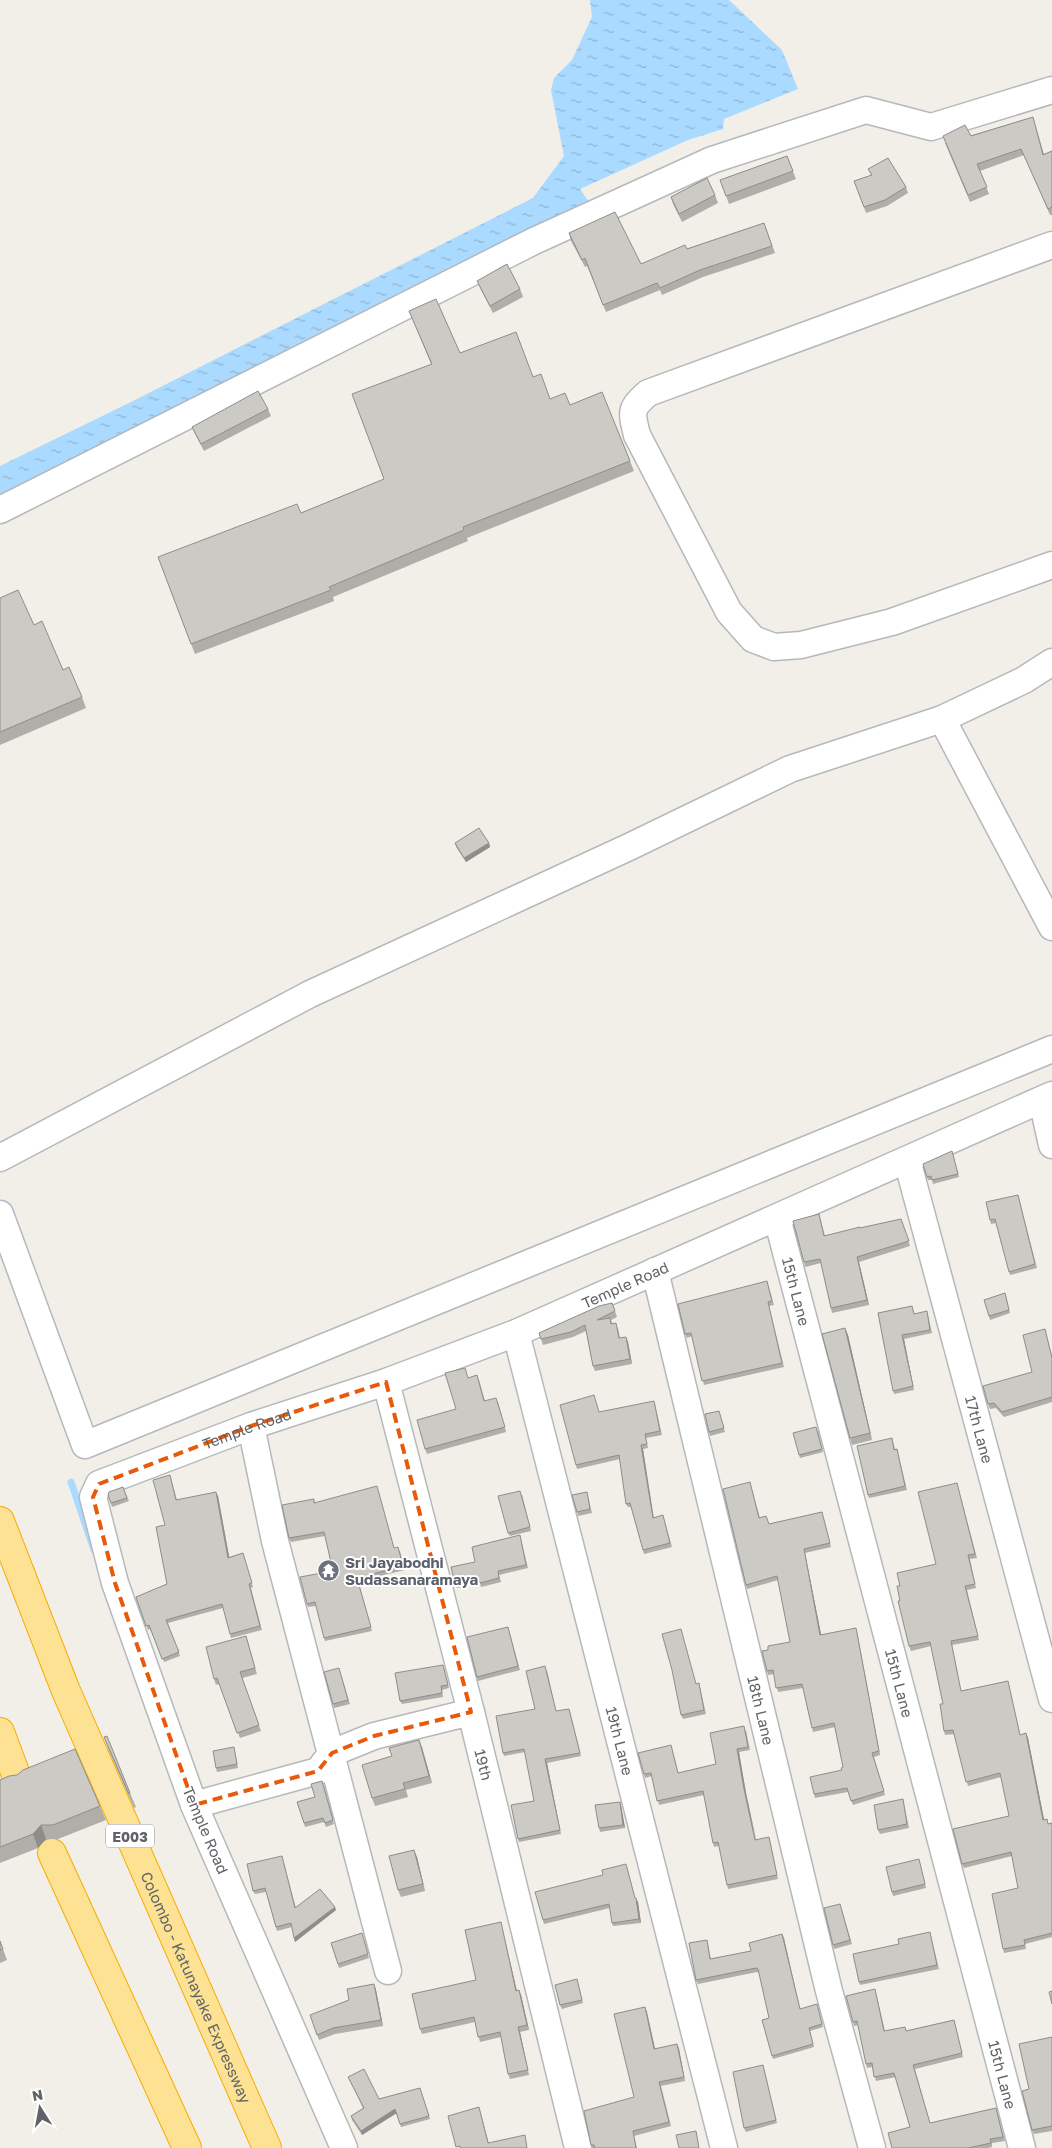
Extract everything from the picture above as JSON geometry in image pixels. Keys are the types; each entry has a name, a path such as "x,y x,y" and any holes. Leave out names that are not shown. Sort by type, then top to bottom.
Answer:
{"highway":[{"name":"Colombo - Katunayake Expressway","path":"0,1521 66,1691 267,2148"},
{"path":"0,1732 16,1774"},
{"path":"52,1853 187,2148"}],"street":[{"path":"0,510 534,241 712,160 866,110 931,127 1052,90"},
{"path":"1052,245 648,393 635,405 632,415 637,434 729,612 753,639 774,647 810,642 892,622 1052,565"},
{"path":"0,1158 310,994 629,847 790,769 942,719 1024,680 1052,662"},
{"path":"942,719 1052,927"},
{"path":"0,1214 85,1445 1052,1049"},
{"path":"1047,1097 1052,1145"},
{"name":"Temple Road","path":"344,2148 194,1805 116,1583 93,1497 99,1484 251,1426 386,1382 516,1333 1047,1097"},
{"name":"17th Lane","path":"907,1160 1052,1699"},
{"name":"15th Lane","path":"777,1218 1022,2148"},
{"name":"18th Lane","path":"656,1271 827,1982 872,2148"},
{"name":"19th Lane","path":"516,1333 724,2148"},
{"name":"19th","path":"386,1382 471,1712 578,2148"},
{"path":"251,1426 275,1541 388,1971"},
{"path":"194,1805 318,1771 332,1754 374,1736 471,1712"}],"highlighted area":[{"path":"386,1382 471,1712 374,1736 332,1753 318,1771 194,1805 115,1583 93,1497 99,1484 251,1426"}],"water":[{"path":"590,0 729,0 782,50 798,89 724,119 723,129 688,140 580,189 591,205 0,502 0,466 133,401 533,198 564,156 551,90 554,78 572,60 592,17"}],"building":[{"path":"1033,117 1043,155 1052,151 1052,207 1048,209 1021,149 977,164 987,187 968,195 943,136 965,125 971,136"},
{"path":"787,156 793,171 726,196 720,180"},
{"path":"888,158 906,187 885,200 864,207 854,181 872,175 868,169"},
{"path":"707,178 715,195 679,214 671,197"},
{"path":"615,212 641,264 685,245 687,249 764,223 772,246 700,270 660,288 657,283 603,305 585,258 582,260 569,233"},
{"path":"507,264 520,289 490,306 477,281"},
{"path":"436,299 460,353 516,332 533,377 541,374 550,399 565,393 570,405 602,392 630,461 463,527 464,530 329,587 331,590 191,644 158,557 297,504 301,513 384,479 352,394 432,364 409,311"},
{"path":"258,391 268,409 201,444 192,427"},
{"path":"18,590 34,625 42,621 63,670 69,667 82,697 0,732 0,598"},
{"path":"479,828 489,843 464,858 455,843"},
{"path":"952,1151 958,1174 932,1180 931,1176 927,1177 923,1164"},
{"path":"1018,1195 1035,1264 1009,1272 995,1219 990,1220 986,1202"},
{"path":"819,1214 824,1236 901,1219 909,1241 857,1257 867,1300 831,1308 820,1259 804,1262 793,1221"},
{"path":"767,1281 772,1301 768,1302 782,1363 702,1381 691,1333 685,1334 678,1304"},
{"path":"1005,1293 1009,1310 989,1316 984,1300"},
{"path":"612,1303 615,1311 597,1320 610,1318 611,1324 616,1323 619,1338 626,1337 630,1359 593,1366 585,1325 571,1332 541,1339 539,1333 599,1306"},
{"path":"912,1306 914,1314 927,1311 930,1330 902,1335 913,1386 893,1391 878,1313"},
{"path":"845,1328 870,1433 850,1438 822,1334"},
{"path":"1045,1329 1052,1358 1052,1397 1002,1412 994,1403 988,1404 983,1386 1032,1372 1023,1335"},
{"path":"465,1368 468,1378 477,1375 484,1401 496,1398 505,1427 425,1449 417,1420 456,1409 445,1373"},
{"path":"594,1395 599,1412 654,1401 660,1431 645,1434 647,1444 641,1445 653,1518 663,1515 670,1543 643,1550 630,1503 626,1504 619,1455 576,1465 560,1405"},
{"path":"719,1411 724,1428 709,1432 705,1414"},
{"path":"816,1427 822,1449 799,1455 793,1433"},
{"path":"892,1438 894,1450 897,1449 905,1486 868,1495 857,1446"},
{"path":"170,1475 176,1500 216,1492 228,1558 243,1553 252,1583 249,1584 260,1626 230,1634 222,1604 166,1620 179,1652 162,1659 149,1625 146,1626 136,1597 167,1584 156,1527 165,1525 153,1480"},
{"path":"750,1482 759,1518 766,1516 769,1524 822,1512 830,1543 804,1549 820,1635 856,1628 879,1751 872,1753 884,1791 851,1801 847,1788 814,1794 810,1777 842,1770 841,1768 843,1767 834,1723 812,1728 802,1684 776,1688 773,1670 767,1671 762,1651 768,1650 768,1646 790,1642 777,1576 746,1585 723,1489"},
{"path":"957,1483 975,1554 968,1555 975,1584 965,1586 978,1636 951,1641 961,1691 1008,1681 1020,1735 1026,1733 1043,1820 1047,1819 1048,1824 1052,1823 1052,1933 1024,1940 1025,1945 1003,1949 992,1894 1018,1888 1011,1852 962,1864 953,1829 1009,1816 1000,1773 966,1782 953,1730 944,1731 940,1704 943,1704 930,1642 909,1646 898,1601 900,1601 897,1586 900,1586 897,1573 936,1564 918,1492"},
{"path":"377,1486 394,1548 398,1547 403,1566 357,1578 371,1627 324,1638 315,1602 307,1604 300,1577 333,1571 324,1532 289,1538 282,1505 314,1499 314,1503"},
{"path":"123,1487 127,1498 111,1503 108,1495 109,1492"},
{"path":"520,1491 530,1527 508,1533 498,1496"},
{"path":"587,1492 590,1509 577,1512 572,1495"},
{"path":"520,1535 526,1565 498,1571 499,1578 480,1583 479,1579 455,1584 451,1567 475,1562 472,1547"},
{"path":"508,1627 518,1666 477,1677 467,1637"},
{"path":"681,1629 696,1684 699,1683 704,1710 681,1715 672,1670 662,1634"},
{"path":"246,1636 255,1668 240,1672 259,1725 237,1733 217,1678 214,1679 206,1647"},
{"path":"443,1665 448,1685 441,1686 442,1693 400,1701 395,1673"},
{"path":"545,1666 556,1711 569,1709 580,1753 545,1759 560,1830 518,1839 511,1805 534,1801 524,1749 503,1753 496,1716 535,1709 526,1671"},
{"path":"339,1668 348,1700 333,1704 324,1672"},
{"path":"744,1726 748,1747 737,1749 755,1840 769,1837 777,1875 727,1885 718,1842 713,1843 703,1791 657,1801 651,1773 644,1774 638,1753 671,1745 678,1773 716,1764 710,1733"},
{"path":"107,1736 130,1793 129,1794 104,1737"},
{"path":"419,1740 429,1776 403,1783 405,1789 372,1798 362,1765 392,1756 389,1748"},
{"path":"234,1747 237,1764 216,1768 213,1751"},
{"path":"75,1749 100,1806 53,1825 41,1825 33,1834 0,1847 0,1780 17,1775 23,1770"},
{"path":"322,1781 333,1820 325,1823 323,1818 304,1823 297,1802 315,1797 311,1784"},
{"path":"903,1799 907,1824 878,1830 874,1805"},
{"path":"620,1802 623,1825 599,1828 595,1805"},
{"path":"414,1850 423,1884 398,1890 389,1856"},
{"path":"282,1856 295,1908 320,1889 335,1907 294,1938 291,1923 276,1927 265,1888 253,1891 247,1864"},
{"path":"919,1859 925,1884 892,1892 886,1867"},
{"path":"626,1864 636,1898 639,1919 612,1923 609,1904 543,1920 535,1892 603,1875 602,1870"},
{"path":"840,1904 850,1940 833,1945 824,1908"},
{"path":"501,1922 516,1991 519,1990 527,2025 518,2027 528,2070 508,2074 500,2032 478,2037 474,2017 420,2029 412,1994 476,1980 465,1930"},
{"path":"930,1932 937,1965 859,1982 853,1954 899,1944 898,1939"},
{"path":"362,1933 368,1954 338,1964 331,1943"},
{"path":"782,1934 800,2009 817,2004 822,2024 809,2028 813,2044 772,2056 762,2020 769,2018 758,1969 696,1980 689,1943 707,1940 710,1959 751,1951 749,1943"},
{"path":"577,1979 582,2000 560,2005 555,1985"},
{"path":"374,1984 381,2020 333,2028 317,2035 310,2015 349,2000 347,1989"},
{"path":"875,1989 884,2031 905,2027 906,2031 954,2020 962,2053 913,2065 930,2123 996,2108 1003,2137 990,2139 991,2143 968,2148 892,2148 888,2133 910,2127 894,2073 874,2077 872,2063 866,2064 857,2021 853,2022 846,1996"},
{"path":"1052,1991 1052,2004 1049,1992"},
{"path":"645,2007 654,2049 677,2044 684,2077 659,2082 669,2122 633,2131 636,2148 595,2148 594,2145 591,2145 584,2111 634,2097 614,2014"},
{"path":"1052,2037 1052,2126 1032,2130 1022,2091 1029,2089 1019,2044"},
{"path":"763,2065 776,2120 744,2128 733,2072"},
{"path":"364,2069 379,2099 420,2088 429,2116 400,2124 395,2109 361,2131 351,2116 364,2108 348,2077"},
{"path":"479,2107 488,2143 525,2135 527,2148 456,2147 448,2116"},
{"path":"696,2131 699,2148 679,2148 676,2135"}],"waterway":[{"path":"71,1482 94,1550"}],"place":[{"name":"Sri Jayabodhi Sudassanaramaya","path":"329,1571"}]}
